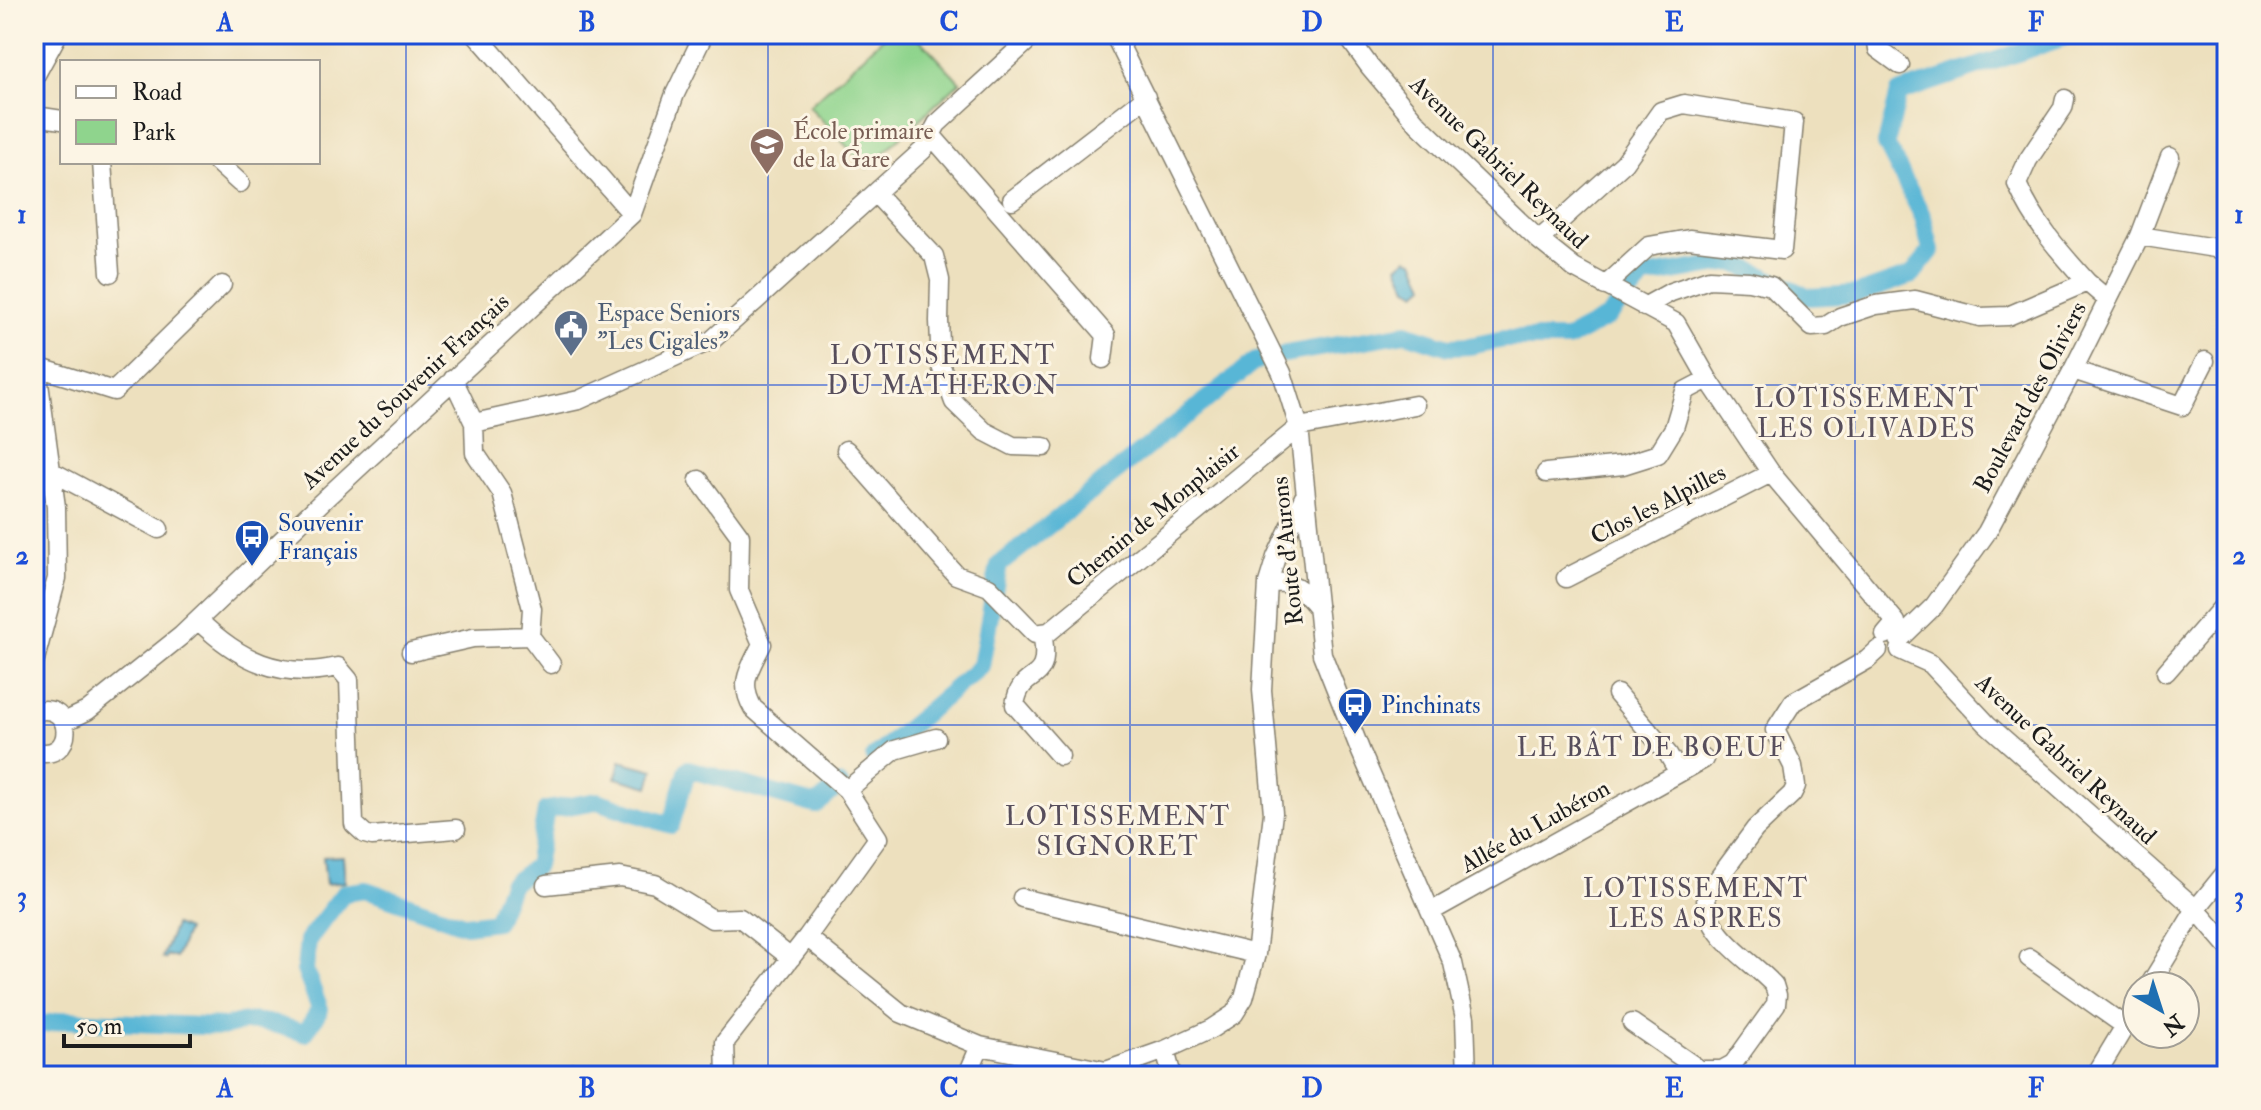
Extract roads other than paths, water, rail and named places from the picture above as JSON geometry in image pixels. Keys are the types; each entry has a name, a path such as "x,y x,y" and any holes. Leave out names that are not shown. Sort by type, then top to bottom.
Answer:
{"street":[{"path":"34,59 56,34"},
{"path":"34,78 56,34"},
{"path":"476,34 632,214"},
{"path":"474,423 579,400 712,340 923,150 937,124 1035,34"},
{"name":"Route d'Aurons","path":"1114,34 1282,373 1299,427 1322,654 1453,963 1465,1018 1467,1076"},
{"name":"Avenue Gabriel Reynaud","path":"1346,34 1418,124 1539,240 1574,268 1676,323 1708,379 1771,473 1896,622 1891,644 1931,664 1987,724 2196,909 2227,945"},
{"path":"1876,34 1878,49 1900,65"},
{"name":"Avenue du Souvenir Français","path":"64,722 87,711 198,620 632,214 675,94 706,35"},
{"path":"1012,200 1146,97"},
{"path":"2065,99 2063,108 2028,160 2017,184 2045,234 2087,282 2108,300"},
{"path":"1539,240 1624,163 1661,111 1684,104 1794,122 1782,250 1689,239 1649,246 1605,286"},
{"path":"37,116 60,120"},
{"path":"932,136 1106,335 1103,359"},
{"name":"Boulevard des Oliviers","path":"1632,1023 1700,1070 1722,1070 1733,1064 1776,1004 1774,985 1715,929 1706,909 1706,895 1755,829 1792,794 1796,786 1793,766 1775,730 1793,702 1891,644 1934,606 1987,532 2140,236 2170,157"},
{"path":"102,164 110,273"},
{"path":"219,164 240,183"},
{"path":"876,194 934,256 940,280 941,366 954,402 984,431 1013,446 1044,447"},
{"path":"2140,236 2227,250"},
{"path":"1644,307 1671,292 1709,279 1749,281 1771,286 1812,327 1826,326 1840,317 1876,305 1915,300 1980,317 2008,316 2087,282"},
{"path":"37,367 114,391 222,285"},
{"path":"34,347 56,507 57,578 39,627 34,663"},
{"path":"2073,370 2182,406 2205,361"},
{"path":"453,379 474,423 475,453 502,493 532,609 530,636 551,664"},
{"path":"1546,473 1623,465 1658,454 1674,428 1685,391 1708,379"},
{"path":"1299,427 1415,405"},
{"name":"Chemin de Monplaisir","path":"1039,634 1049,632 1299,427"},
{"path":"846,450 956,575 989,587 1039,634 1046,663 1042,670 1023,684 1015,705 1060,756"},
{"path":"51,471 159,529"},
{"name":"Clos les Alpilles","path":"1566,578 1771,473"},
{"path":"699,480 740,536 739,590 762,644 747,676 744,693 753,708 847,790 878,838 807,937 725,1042 726,1076"},
{"path":"807,937 901,1013 980,1046 1106,1071 1165,1050 1211,1029 1234,1014 1244,998 1256,954 1273,813 1262,690 1268,583 1305,496"},
{"path":"1268,583 1285,581 1295,585 1319,608"},
{"path":"2166,672 2227,602"},
{"path":"198,620 223,644 247,658 294,671 313,673 338,667 345,673 349,680 354,824 358,828 372,836 456,829"},
{"path":"411,652 473,638 530,636"},
{"path":"1617,694 1668,754 1679,773"},
{"path":"34,712 54,712 64,722 66,736 59,747 47,753 34,751"},
{"path":"847,790 895,750 936,738"},
{"name":"Allée du Lubéron","path":"1432,911 1704,759"},
{"path":"2159,970 2196,909 2227,871"},
{"path":"546,885 620,877 655,884 712,919 740,918 791,958"},
{"path":"1022,898 1256,954"},
{"path":"2029,958 2121,1023"},
{"path":"2095,1076 2121,1033"},
{"path":"967,1076 980,1046"},
{"path":"1165,1050 1172,1076"}],"water":[{"path":"1407,258 1414,260 1425,285 1417,292 1408,288 1398,266"},
{"path":"620,761 654,770 649,787 616,778"},
{"path":"343,856 345,882 326,884 323,857"},
{"path":"175,925 187,930 176,958 167,955 165,959 162,958"}],"waterway":[{"path":"1628,295 1644,277 1733,262 1809,297 1858,294 1912,275 1931,251 1923,217 1886,144 1899,93 2074,34"},
{"path":"1285,354 1406,333 1449,347 1504,339 1567,339 1607,318 1624,299"},
{"path":"994,591 999,565 1257,360 1269,358"},
{"path":"874,757 981,666 994,592"},
{"path":"34,1026 66,1020 225,1027 255,1022 305,1033 320,1009 305,970 308,940 344,893 366,890 466,925 496,921 511,884 536,866 546,810 597,801 671,825 688,769 816,805 840,785"}],"place":[{"name":"École primaire de la Gare","path":"767,176"},
{"name":"Espace Seniors \"Les Cigales\"","path":"571,358"},
{"name":"Souvenir Français","path":"252,568"},
{"name":"Pinchinats","path":"1355,736"}],"district":[{"name":"LOTISSEMENT DU MATHERON","path":"943,370"},
{"name":"LOTISSEMENT LES OLIVADES","path":"1867,413"},
{"name":"LE BÂT DE BOEUF","path":"1652,747"},
{"name":"LOTISSEMENT SIGNORET","path":"1118,831"},
{"name":"LOTISSEMENT LES ASPRES","path":"1696,903"}]}
